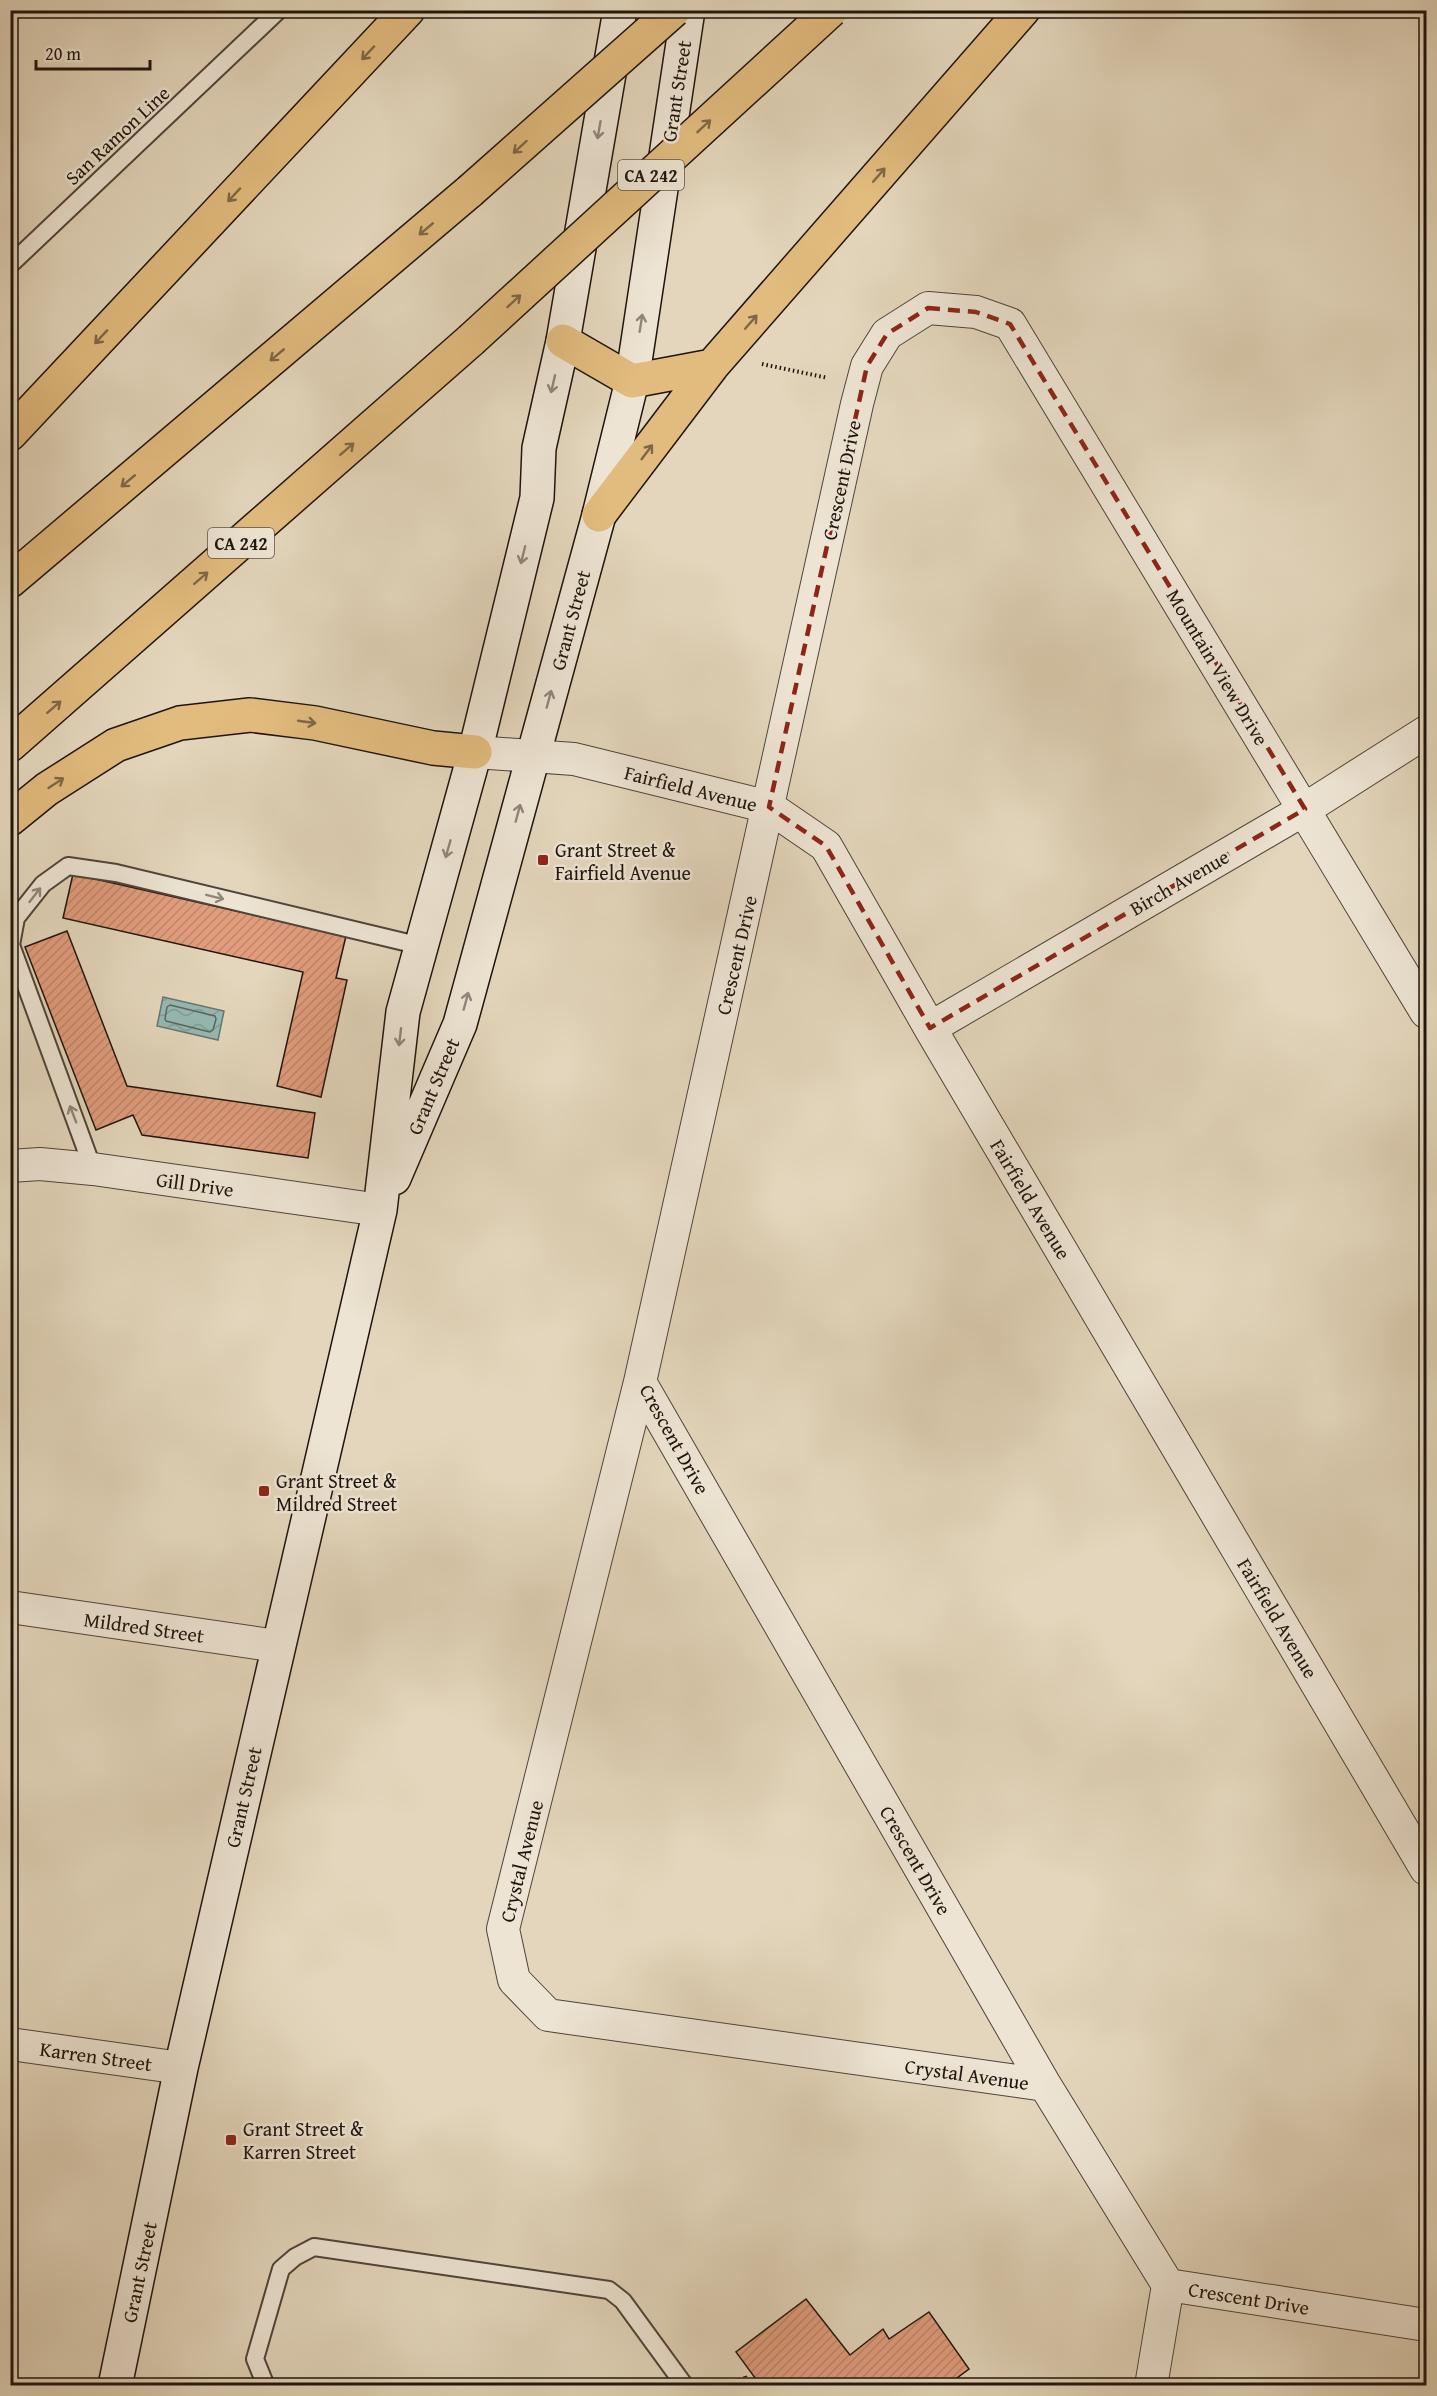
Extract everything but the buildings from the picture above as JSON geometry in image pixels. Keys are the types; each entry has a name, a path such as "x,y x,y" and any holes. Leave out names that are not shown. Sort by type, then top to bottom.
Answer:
{"highway":[{"path":"10,434 408,10"},
{"path":"10,581 470,191 674,10"},
{"name":"CA 242","path":"10,745 471,340 831,10"},
{"path":"598,515 721,356 1023,10"},
{"path":"563,341 632,381 721,356"},
{"path":"10,819 47,789 116,745 180,723 249,715 315,723 433,748 475,752"}],"street":[{"name":"Grant Street","path":"115,2385 181,2068 277,1646 380,1210 403,1012 475,752 537,498 539,448 563,341 620,10"},
{"name":"Grant Street","path":"380,1210 460,1024 598,515 632,381 688,10"},
{"name":"Crescent Drive","path":"1010,324 976,312 928,308 887,334 867,366 640,1382 1045,2085 1168,2285 1426,2325"},
{"name":"Mountain View Drive","path":"1010,324 1426,1012"},
{"name":"Birch Avenue","path":"930,1028 1305,809 1426,732"},
{"name":"Fairfield Avenue","path":"475,752 574,759 768,807 826,846 930,1028 1426,1869"},
{"name":"Gill Drive","path":"10,1166 40,1164 93,1169 380,1210"},
{"name":"Crystal Avenue","path":"640,1382 503,1929 514,1980 548,2015 1045,2085"},
{"name":"Mildred Street","path":"10,1608 277,1646"},
{"name":"Karren Street","path":"10,2044 181,2068"},
{"path":"1151,2385 1168,2285"}],"lane":[{"name":"San Ramon Line","path":"10,265 279,10"},
{"path":"93,1169 11,945 16,918 43,884 68,866 116,873 421,946"},
{"path":"266,2385 255,2359 281,2269 295,2257 314,2247 609,2290 623,2301 685,2385"}],"path":[{"path":"721,356 862,386"},
{"path":"745,2376 747,2385"}],"highlighted area":[{"path":"928,308 976,312 1010,324 1305,809 930,1028 826,846 769,807 867,366 887,334"}],"water":[{"path":"163,997 224,1011 218,1040 157,1026"}],"place":[{"name":"Grant Street & Fairfield Avenue","path":"543,860"},
{"name":"Grant Street & Mildred Street","path":"264,1491"},
{"name":"Grant Street & Karren Street","path":"231,2140"}]}
